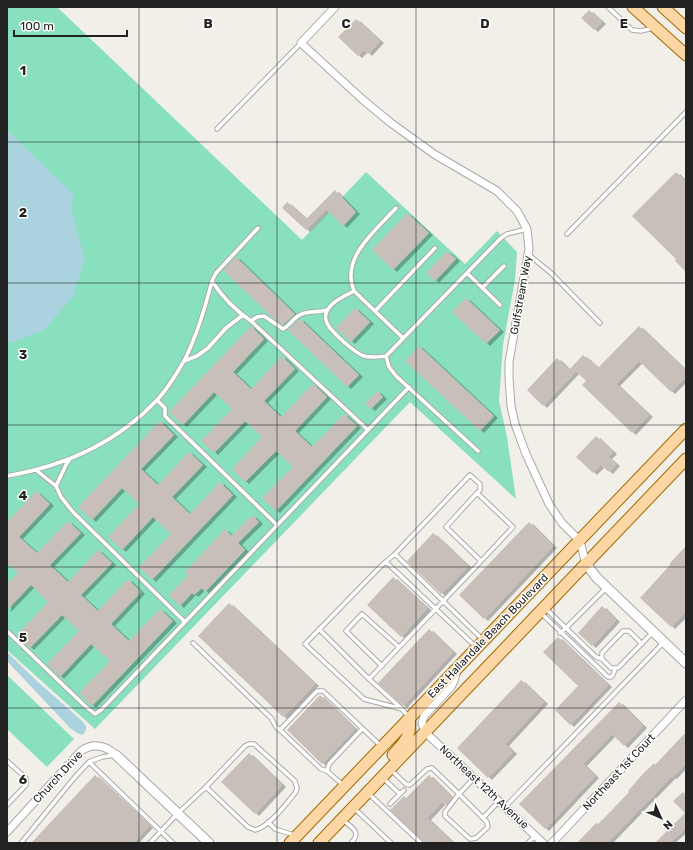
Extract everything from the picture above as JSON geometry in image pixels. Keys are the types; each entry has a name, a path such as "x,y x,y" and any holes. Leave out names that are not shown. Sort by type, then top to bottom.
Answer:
{"main road":[{"path":"633,7 686,55"},
{"path":"663,7 686,28"},
{"name":"East Hallandale Beach Boulevard","path":"294,839 686,429"},
{"name":"East Hallandale Beach Boulevard","path":"319,843 586,564 684,465"},
{"path":"374,785 379,770 409,735 411,727 409,719"}],"street":[{"path":"301,43 335,7"},
{"name":"Gulfstream Way","path":"301,43 371,107 404,133 447,163 497,191 517,211 527,229 529,255 509,362 511,406 515,424 526,454 549,504 562,523 580,541"},
{"path":"580,541 586,564 597,578 686,663"},
{"path":"425,732 422,723 424,716 454,682 459,665"},
{"name":"Northeast 1st Court","path":"552,843 686,700"},
{"name":"Northeast 12th Avenue","path":"425,732 544,843"},
{"name":"Church Drive","path":"7,832 81,751 91,746 98,746 110,750 116,755"},
{"path":"116,755 209,843"}],"lane":[{"path":"608,7 632,30 641,31 655,27"},
{"path":"217,128 301,43"},
{"path":"567,234 686,112"},
{"path":"396,208 364,243 357,254 351,278 354,291 403,338"},
{"path":"7,476 36,470 70,459 102,444 140,416 157,400 183,362 197,331 212,280 216,273 258,228"},
{"path":"354,291 331,304 325,316 326,321 329,327 354,350 364,356 386,356 506,234 527,229"},
{"path":"374,310 435,248"},
{"path":"529,255 551,273 600,323"},
{"path":"482,288 504,266"},
{"path":"467,273 500,306"},
{"path":"212,280 218,292 368,430"},
{"path":"251,321 257,316 264,316 283,329 298,315 327,310"},
{"path":"183,362 197,356 208,348 226,328 243,315"},
{"path":"386,356 389,367 396,376 478,451"},
{"path":"7,631 95,714 101,710 409,387"},
{"path":"157,400 165,408 165,416 277,525"},
{"path":"56,486 70,459"},
{"path":"36,470 56,486 61,497 73,512 185,622"},
{"path":"402,709 364,698 305,644 395,554 470,475 480,484 480,490 446,527 481,561"},
{"path":"369,679 513,527 477,493"},
{"path":"395,554 443,600 480,644"},
{"path":"386,562 435,609 480,644"},
{"path":"560,633 607,587"},
{"path":"542,610 566,628 596,657 602,659 611,668 615,669"},
{"path":"542,610 560,633 608,677 611,677 615,669 618,668 653,632"},
{"path":"382,666 346,631 362,614 399,647"},
{"path":"319,629 369,679 402,709 409,719"},
{"path":"602,659 602,653 623,631 629,631 642,644"},
{"path":"505,807 664,642"},
{"path":"193,643 271,718 276,726 321,769 327,771 344,786"},
{"path":"280,730 320,690 382,747"},
{"path":"327,771 329,764 362,729"},
{"path":"150,843 245,746 249,744 254,744 295,781 296,785 295,793 268,822 259,829 251,829 206,787"},
{"path":"22,843 75,777 89,762 102,757 116,755"},
{"path":"7,761 26,778 27,782 26,785 7,805"},
{"path":"89,762 173,843"},
{"path":"390,768 406,784 409,785 427,769 432,768 459,794 487,822 488,827 479,836 473,839 446,816 445,812 447,808 459,794 474,778"},
{"path":"374,785 400,794"},
{"path":"374,785 420,843"},
{"path":"390,804 404,790"},
{"path":"483,818 499,801"},
{"path":"353,807 391,843"},
{"path":"342,818 356,831 356,837 351,843"},
{"path":"268,822 275,829 294,839"},
{"path":"528,843 535,835"}],"green space":[{"path":"7,7 57,7 302,240 366,172 465,264 497,231 517,252 515,280 503,345 499,401 507,437 516,499 410,402 95,729 7,650"},
{"path":"7,675 74,739 47,767 7,729"}],"water":[{"path":"7,130 73,194 72,212 85,260 72,298 44,330 7,344"},
{"path":"7,652 82,721 86,727 86,731 82,735 71,729 7,661"}],"building":[{"path":"589,10 602,22 594,30 581,18"},
{"path":"356,19 380,41 368,54 364,50 358,56 338,37"},
{"path":"676,172 686,182 686,272 675,261 676,259 632,216"},
{"path":"335,190 356,212 343,226 326,209 306,230 282,208 287,202 306,219"},
{"path":"407,213 429,233 393,270 372,250"},
{"path":"447,251 456,259 435,281 426,273"},
{"path":"236,257 295,314 283,325 275,320 223,270"},
{"path":"466,298 500,330 486,344 452,312"},
{"path":"355,308 370,322 351,342 336,328"},
{"path":"300,319 359,375 347,387 288,330"},
{"path":"251,326 264,339 233,372 251,389 282,356 295,369 264,401 281,417 313,384 327,397 295,431 312,447 344,414 357,426 276,511 262,498 293,467 276,451 245,482 232,469 262,437 245,421 214,453 201,441 232,409 214,392 183,425 169,412"},
{"path":"639,326 686,371 686,377 671,392 639,361 616,384 649,415 632,433 582,385 586,381 576,371 543,406 527,390 557,358 569,370 583,355 598,368"},
{"path":"419,346 494,416 480,431 405,361"},
{"path":"377,391 383,397 371,409 365,403"},
{"path":"160,421 174,435 141,469 158,485 189,452 203,465 172,497 190,514 220,482 233,495 152,580 139,567 171,534 153,517 122,550 108,537 139,504 122,488 92,520 78,507"},
{"path":"596,436 613,452 608,457 616,464 609,472 601,465 593,473 576,457"},
{"path":"36,491 50,504 19,537 37,553 68,521 81,533 50,565 68,582 98,550 112,563 81,595 98,611 128,579 141,592 111,624 129,641 160,609 173,621 92,706 79,693 110,661 91,644 60,677 47,664 79,631 62,615 30,648 17,635 48,602 31,585 7,610 7,584 18,573 7,563 7,522"},
{"path":"252,515 259,522 238,543 245,550 205,592 202,588 194,595 192,593 180,606 169,595 188,575 185,572 225,529 232,536"},
{"path":"529,522 553,546 484,619 459,595"},
{"path":"433,533 468,566 441,594 407,561"},
{"path":"686,546 686,612 671,627 640,598"},
{"path":"393,577 427,608 401,637 367,605"},
{"path":"229,603 315,684 283,717 198,636"},
{"path":"602,606 616,620 592,646 578,633"},
{"path":"429,629 453,652 403,706 378,683"},
{"path":"558,637 608,685 570,725 555,710 578,686 543,652"},
{"path":"521,680 544,702 505,744 513,752 488,778 457,748"},
{"path":"320,695 355,729 322,764 287,730"},
{"path":"619,702 643,726 624,746 612,734 583,764 595,776 545,829 519,804"},
{"path":"686,732 686,763 673,777 672,776 607,843 577,843 596,823 598,824 612,810 629,792 628,791 641,776 654,763 655,765"},
{"path":"249,753 282,785 255,814 221,782"},
{"path":"95,775 149,826 133,843 31,843"},
{"path":"429,775 452,798 446,805 442,802 427,818 453,843 424,843 390,810 404,796 406,798"},
{"path":"683,792 686,795 686,828 669,843 655,843 685,813 673,801"}]}
